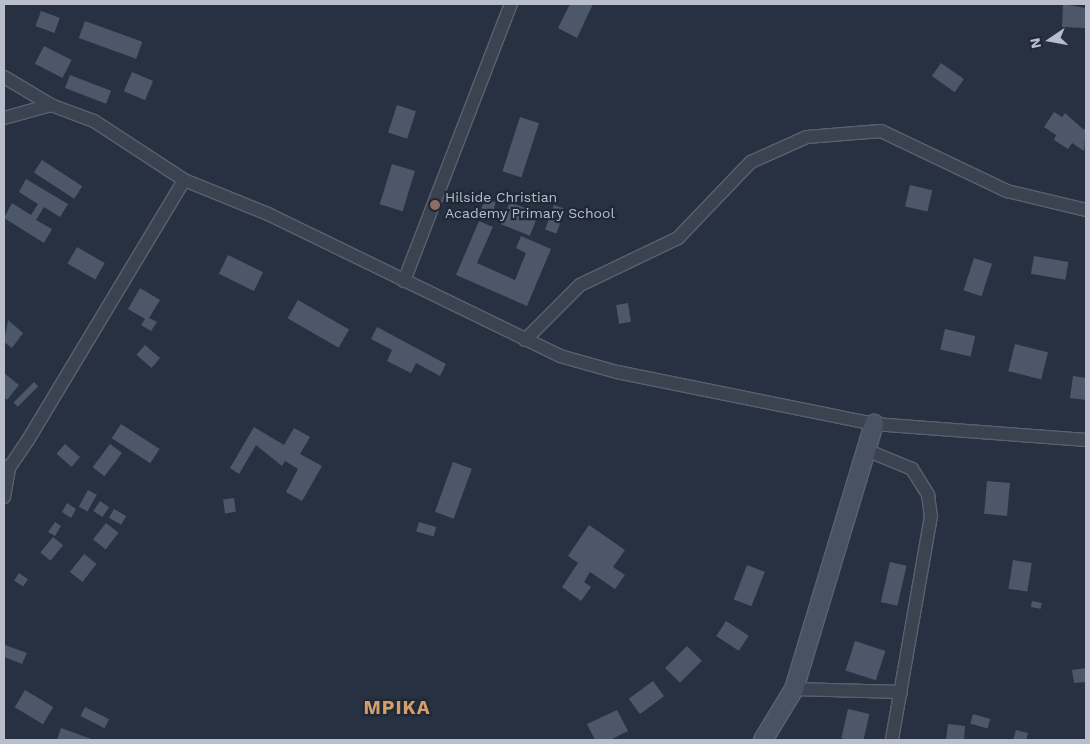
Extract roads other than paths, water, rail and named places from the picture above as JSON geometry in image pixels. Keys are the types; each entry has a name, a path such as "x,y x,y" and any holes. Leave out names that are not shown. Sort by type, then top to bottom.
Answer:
{"main road":[{"path":"763,740 794,689 874,424"}],"street":[{"path":"404,281 511,4"},
{"path":"4,77 50,105 94,121 184,180 268,214 526,340 617,372 874,424 1086,440"},
{"path":"4,118 50,105"},
{"path":"526,340 580,284 678,238 751,162 807,137 880,131 1007,190 1086,210"},
{"path":"4,497 6,467 184,180"},
{"path":"866,450 912,468 928,495 926,554 892,740"},
{"path":"794,689 900,692"}],"place":[{"name":"Hilside Christian Academy Primary School","path":"435,205"}],"district":[{"name":"MPIKA","path":"397,708"}]}
